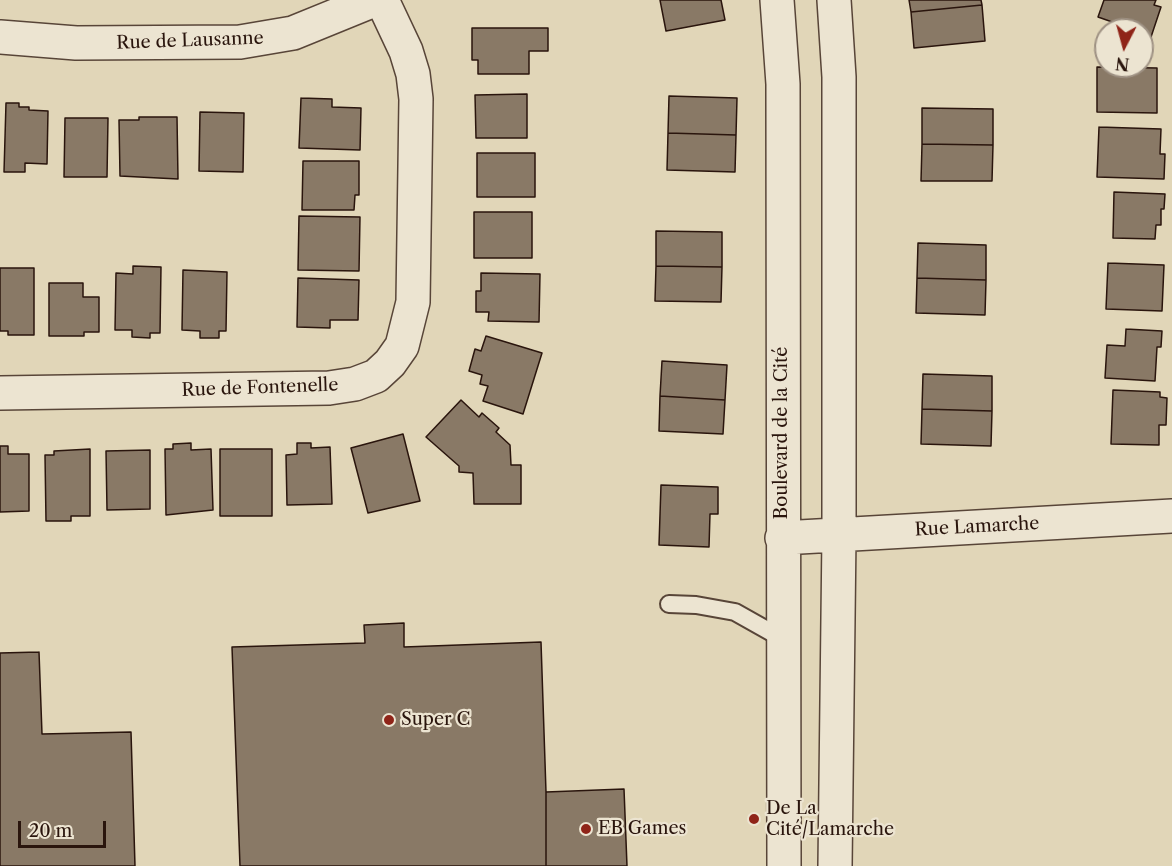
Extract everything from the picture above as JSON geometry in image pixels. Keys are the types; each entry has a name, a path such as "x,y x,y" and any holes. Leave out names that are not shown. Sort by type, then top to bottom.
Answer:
{"street":[{"name":"Rue de Lausanne","path":"0,37 76,43 240,42 293,33 374,0"},
{"name":"Rue de Fontenelle","path":"0,393 329,388 355,384 376,376 390,363 402,346 412,303 416,99 413,74 406,51 382,0"},
{"name":"Boulevard de la Cité","path":"777,0 783,84 784,866"},
{"path":"834,0 839,77 839,535 835,866"},
{"name":"Rue Lamarche","path":"782,538 1172,516"}],"lane":[{"path":"669,604 696,605 735,612 783,639"}],"building":[{"path":"660,0 721,0 725,20 666,31"},
{"path":"909,0 981,0 982,5 911,12"},
{"path":"1104,0 1156,0 1154,5 1161,7 1154,28 1154,18 1098,17"},
{"path":"982,5 985,41 914,48 911,12"},
{"path":"472,28 548,28 548,51 529,51 529,74 478,74 478,60 472,60"},
{"path":"1154,68 1157,68 1157,113 1097,112 1097,78 1154,78"},
{"path":"527,94 527,138 476,138 475,95"},
{"path":"669,96 737,98 736,135 668,133"},
{"path":"301,98 332,99 332,107 361,108 360,150 299,148"},
{"path":"6,103 19,103 19,107 29,107 29,110 48,111 47,164 25,163 25,172 4,172"},
{"path":"922,108 993,109 993,145 922,144"},
{"path":"200,112 244,113 243,172 199,171"},
{"path":"139,117 177,117 178,179 120,176 119,120 139,120"},
{"path":"65,118 108,118 107,177 64,177"},
{"path":"1099,127 1161,129 1160,154 1165,154 1164,179 1097,177"},
{"path":"668,133 736,135 735,172 667,170"},
{"path":"922,144 993,145 992,181 921,181"},
{"path":"477,153 535,153 535,197 477,197"},
{"path":"303,161 359,161 359,195 355,195 354,210 302,210"},
{"path":"1114,192 1165,194 1164,209 1161,209 1161,225 1156,225 1155,239 1113,238"},
{"path":"474,212 532,212 532,258 474,258"},
{"path":"299,216 360,217 359,271 298,270"},
{"path":"656,231 722,232 722,267 656,266"},
{"path":"918,243 986,245 986,280 917,278"},
{"path":"1108,263 1164,265 1162,311 1106,309"},
{"path":"133,266 161,267 160,333 150,333 150,338 132,337 132,330 115,330 116,273 133,274"},
{"path":"656,266 722,267 721,302 655,301"},
{"path":"0,268 34,268 34,335 8,335 8,331 0,331"},
{"path":"183,270 227,272 226,331 219,331 219,338 200,338 200,331 182,330"},
{"path":"481,273 540,274 539,322 488,321 489,312 476,312 476,291 481,291"},
{"path":"298,278 359,280 358,320 330,320 330,328 297,327"},
{"path":"917,278 986,280 985,315 916,313"},
{"path":"49,283 83,283 83,297 99,297 99,332 84,332 84,336 49,336"},
{"path":"1126,329 1162,331 1161,347 1157,347 1155,381 1105,378 1107,345 1125,346"},
{"path":"486,336 542,353 523,414 483,401 488,386 480,384 482,375 469,371 475,349 481,351"},
{"path":"662,361 727,365 725,400 660,396"},
{"path":"923,374 992,376 992,411 922,409"},
{"path":"1113,390 1160,392 1160,397 1167,398 1166,425 1159,425 1159,445 1111,444"},
{"path":"660,396 725,400 723,434 659,431"},
{"path":"461,400 479,417 482,413 499,428 496,432 510,445 511,465 521,465 521,504 474,504 473,473 459,472 459,466 426,437"},
{"path":"922,409 992,411 991,446 921,444"},
{"path":"403,434 420,501 368,513 351,448"},
{"path":"191,443 191,450 211,449 213,510 166,515 165,449 173,449 173,444"},
{"path":"297,443 311,443 311,448 330,447 332,504 287,505 286,455 297,454"},
{"path":"0,446 8,446 8,454 29,454 29,511 0,512"},
{"path":"90,449 90,516 71,516 71,521 46,521 45,455 54,455 54,451"},
{"path":"220,449 272,449 272,516 220,516"},
{"path":"150,450 150,509 107,510 106,451"},
{"path":"661,485 718,487 718,514 710,514 709,547 659,545"},
{"name":"Super C","path":"404,623 404,647 541,642 546,866 240,866 232,647 365,643 364,625"},
{"path":"39,652 42,734 131,732 135,866 0,866 0,653"},
{"name":"EB Games","path":"624,789 627,866 546,866 546,792"}],"place":[{"name":"Super C","path":"389,720"},
{"name":"De La Cité/Lamarche","path":"754,819"},
{"name":"EB Games","path":"586,829"}]}
